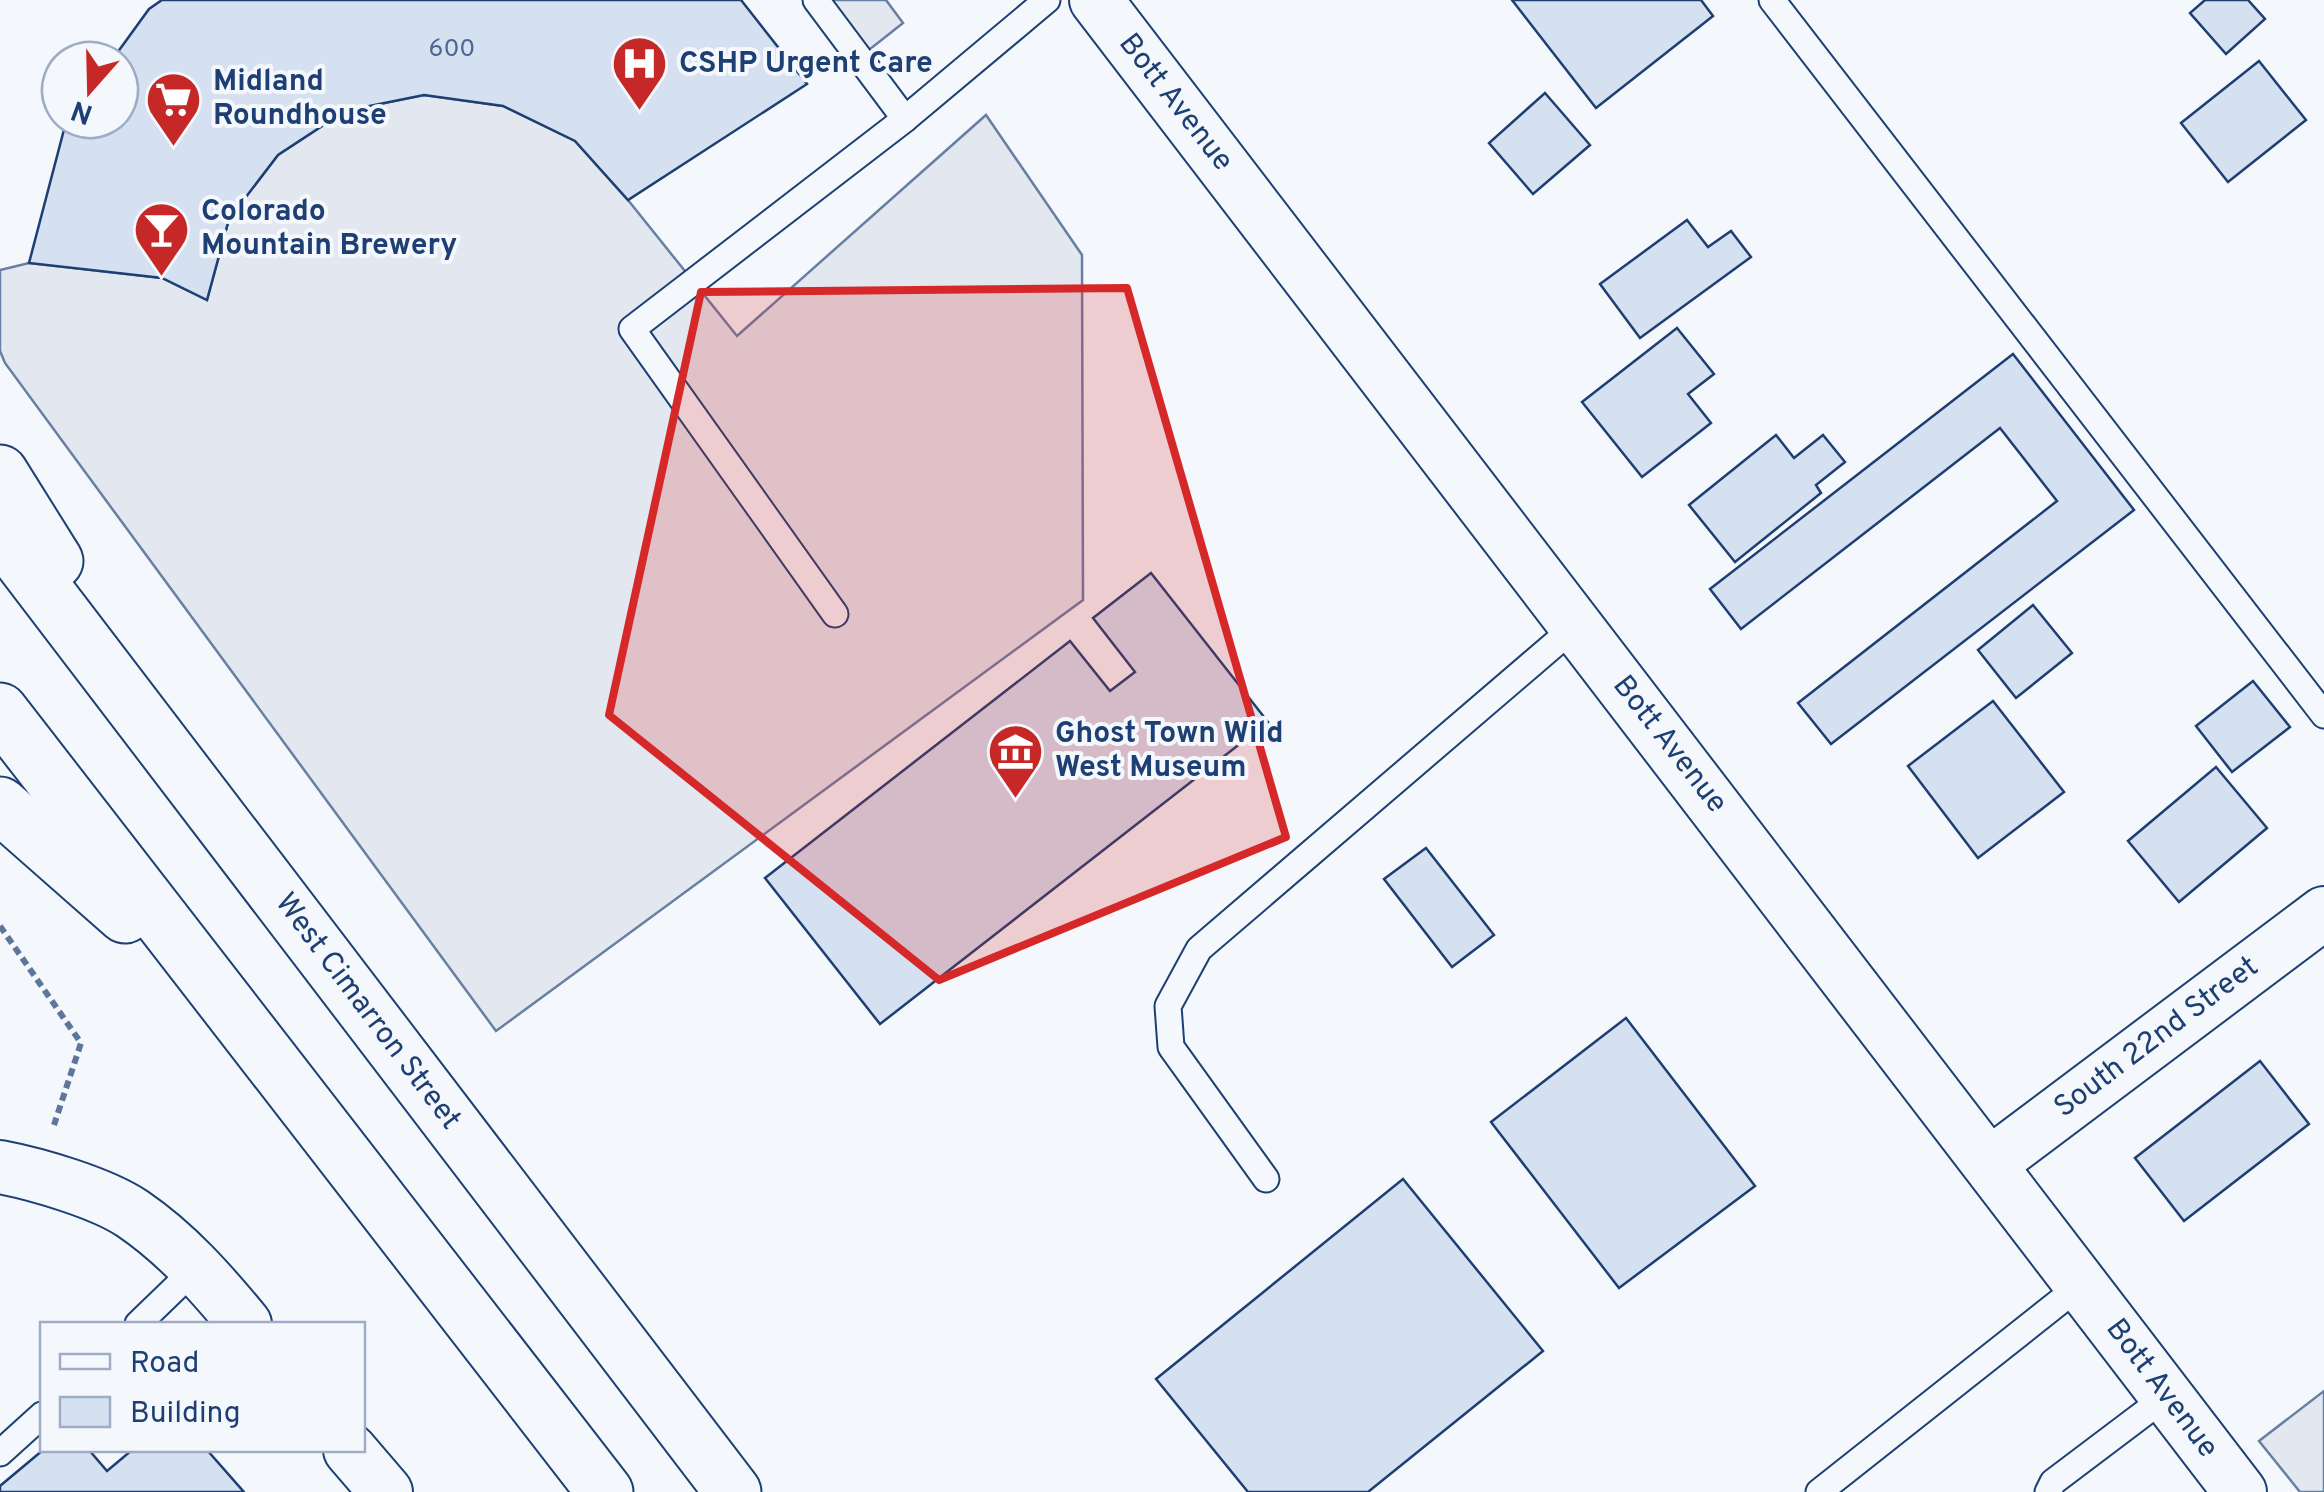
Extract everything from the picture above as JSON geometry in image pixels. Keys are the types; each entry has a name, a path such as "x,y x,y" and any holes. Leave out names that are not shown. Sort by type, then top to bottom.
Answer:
{"highway":[{"path":"0,473 199,793"},
{"name":"West Cimarron Street","path":"0,532 733,1492"},
{"path":"0,711 605,1492"},
{"path":"0,805 227,1005"}],"street":[{"name":"Bott Avenue","path":"1096,0 2240,1492"},
{"name":"South 22nd Street","path":"1990,1163 2324,913"},
{"path":"20,1170 132,1213 197,1268 243,1322"},
{"path":"352,1452 386,1492"}],"lane":[{"path":"816,0 906,119"},
{"path":"835,614 632,330 906,119 1046,0"},
{"path":"1772,0 2324,714"},
{"path":"1266,1179 1172,1048 1168,1006 1199,949 1577,625"},
{"path":"140,1322 197,1268"},
{"path":"1819,1492 2082,1284"},
{"path":"2048,1492 2053,1482 2167,1396"},
{"path":"0,1453 40,1417"}],"path":[{"path":"0,926 81,1043 20,1170"}],"highlighted area":[{"path":"1127,288 1286,837 939,980 609,715 701,292"}],"shaded area":[{"path":"816,0 886,0 903,23 860,57"},
{"path":"424,95 503,106 575,141 628,200 737,336 986,115 1082,255 1083,600 496,1031 5,363 0,351 0,270 29,263 162,278 207,300 229,219 278,155 345,111"},
{"path":"2324,1391 2324,1492 2300,1492 2259,1441"}],"building":[{"name":"Midland Roundhouse","path":"162,0 741,0 807,84 628,200 575,141 503,106 424,95 345,111 278,155 229,219 207,300 162,278 29,263 61,140 140,140 140,40 127,40 149,9"},
{"path":"1512,0 1701,0 1713,16 1596,108"},
{"path":"2205,0 2248,0 2265,19 2226,54 2190,13"},
{"path":"2259,61 2306,120 2228,182 2181,123"},
{"path":"1545,93 1590,145 1533,194 1489,143"},
{"path":"1687,220 1708,247 1731,231 1751,257 1640,338 1600,284"},
{"path":"1677,328 1714,374 1688,394 1711,423 1642,477 1582,402"},
{"path":"2013,354 2134,510 1831,744 1798,703 2057,501 2000,428 1741,629 1710,589"},
{"path":"1776,435 1794,458 1823,435 1845,462 1816,485 1821,493 1735,562 1689,505"},
{"name":"Ghost Town Wild West Museum","path":"1151,573 1268,722 880,1024 765,878 1070,641 1110,691 1135,672 1093,618"},
{"path":"2033,605 2072,653 2016,698 1978,650"},
{"path":"2253,681 2290,727 2232,772 2196,726"},
{"path":"1993,701 2064,792 1978,858 1908,766"},
{"path":"2216,767 2267,828 2179,902 2128,841"},
{"path":"1426,848 1494,935 1452,967 1384,879"},
{"path":"1626,1018 1755,1186 1619,1288 1491,1122"},
{"path":"2260,1061 2309,1124 2184,1221 2135,1158"},
{"path":"1403,1179 1543,1351 1368,1492 1248,1492 1156,1379"},
{"path":"41,1452 91,1452 107,1471 130,1452 209,1452 244,1492 0,1492 0,1486"}],"place":[{"name":"CSHP Urgent Care","path":"640,113"},
{"name":"Midland Roundhouse","path":"174,148"},
{"name":"Colorado Mountain Brewery","path":"162,278"},
{"name":"Ghost Town Wild West Museum","path":"1016,800"}]}
